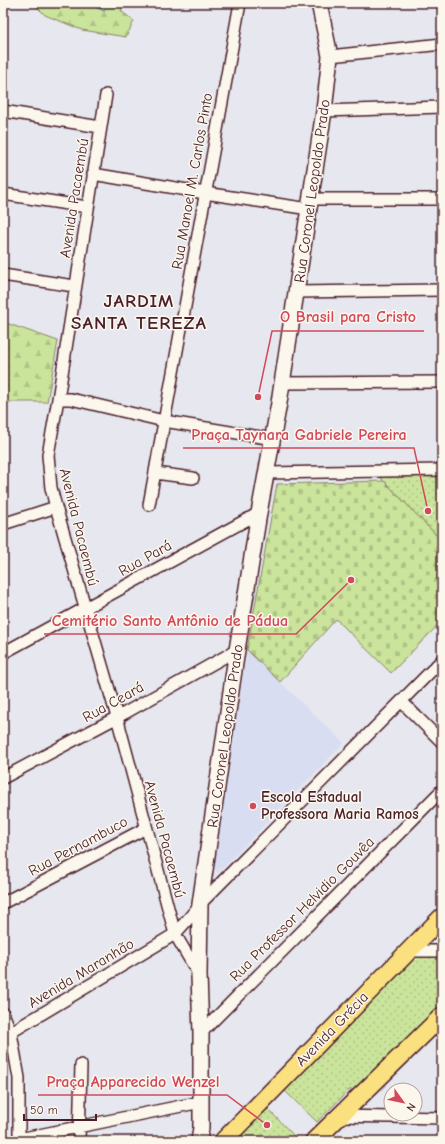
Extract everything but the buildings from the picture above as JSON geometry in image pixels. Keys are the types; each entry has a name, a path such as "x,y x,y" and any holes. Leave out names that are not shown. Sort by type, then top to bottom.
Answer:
{"main road":[{"name":"Avenida Grécia","path":"223,1141 442,917"},
{"path":"315,1141 442,1016"}],"street":[{"name":"Rua Manoel M. Carlos Pinto","path":"149,505 240,3"},
{"name":"Rua Coronel Leopoldo Prado","path":"199,1141 201,1128 201,1033 199,975 200,904 237,650 259,513 273,439 324,111 330,56 319,3"},
{"path":"330,56 442,44"},
{"name":"Avenida Pacaembú","path":"106,95 74,286 58,399 48,455 50,488 117,717 175,934 199,975"},
{"path":"324,111 442,107"},
{"path":"3,111 100,127"},
{"path":"93,174 205,193 310,204 442,199"},
{"path":"3,194 87,207"},
{"path":"3,275 74,286"},
{"path":"296,292 442,290"},
{"path":"282,383 442,382"},
{"path":"58,399 71,398 164,421 273,439"},
{"path":"267,473 442,470"},
{"path":"155,473 194,478"},
{"path":"3,524 56,507"},
{"name":"Rua Pará","path":"3,653 259,513"},
{"name":"Rua Ceará","path":"3,778 237,650"},
{"name":"Avenida Maranhão","path":"7,1035 175,934 182,924 192,917 200,904 442,660"},
{"path":"402,702 442,742"},
{"name":"Rua Professor Helvidio Gouvêa","path":"201,1033 442,790"},
{"name":"Rua Pernambuco","path":"3,904 146,828"},
{"path":"409,951 442,951"},
{"path":"3,1013 7,1035 19,1078 19,1140 201,1102"},
{"path":"79,1141 81,1065"},
{"path":"339,1116 442,1118"}],"shaded area":[{"name":"Escola Estadual Professora Maria Ramos","path":"247,650 344,743 218,873 214,869"}],"green space":[{"path":"33,3 124,3 121,11 134,21 126,37 82,30 45,15"},
{"path":"3,322 58,341 47,402 3,402"},
{"path":"442,476 442,541 380,477"},
{"path":"384,481 442,541 442,621 391,673 336,619 280,682 247,650 277,484"},
{"path":"412,954 442,954 442,1004 356,1090 349,1090 317,1122 284,1090 305,1069 307,1062"},
{"path":"267,1108 299,1141 236,1141"}],"waterway":[{"path":"88,3 104,10"}],"place":[{"name":"O Brasil para Cristo","path":"258,397"},
{"name":"Praça Taynara Gabriele Pereira","path":"428,511"},
{"name":"Cemitério Santo Antônio de Pádua","path":"351,580"},
{"name":"Escola Estadual Professora Maria Ramos","path":"253,806"},
{"name":"Praça Apparecido Wenzel","path":"267,1125"}],"district":[{"name":"JARDIM SANTA TEREZA","path":"139,311"}]}
